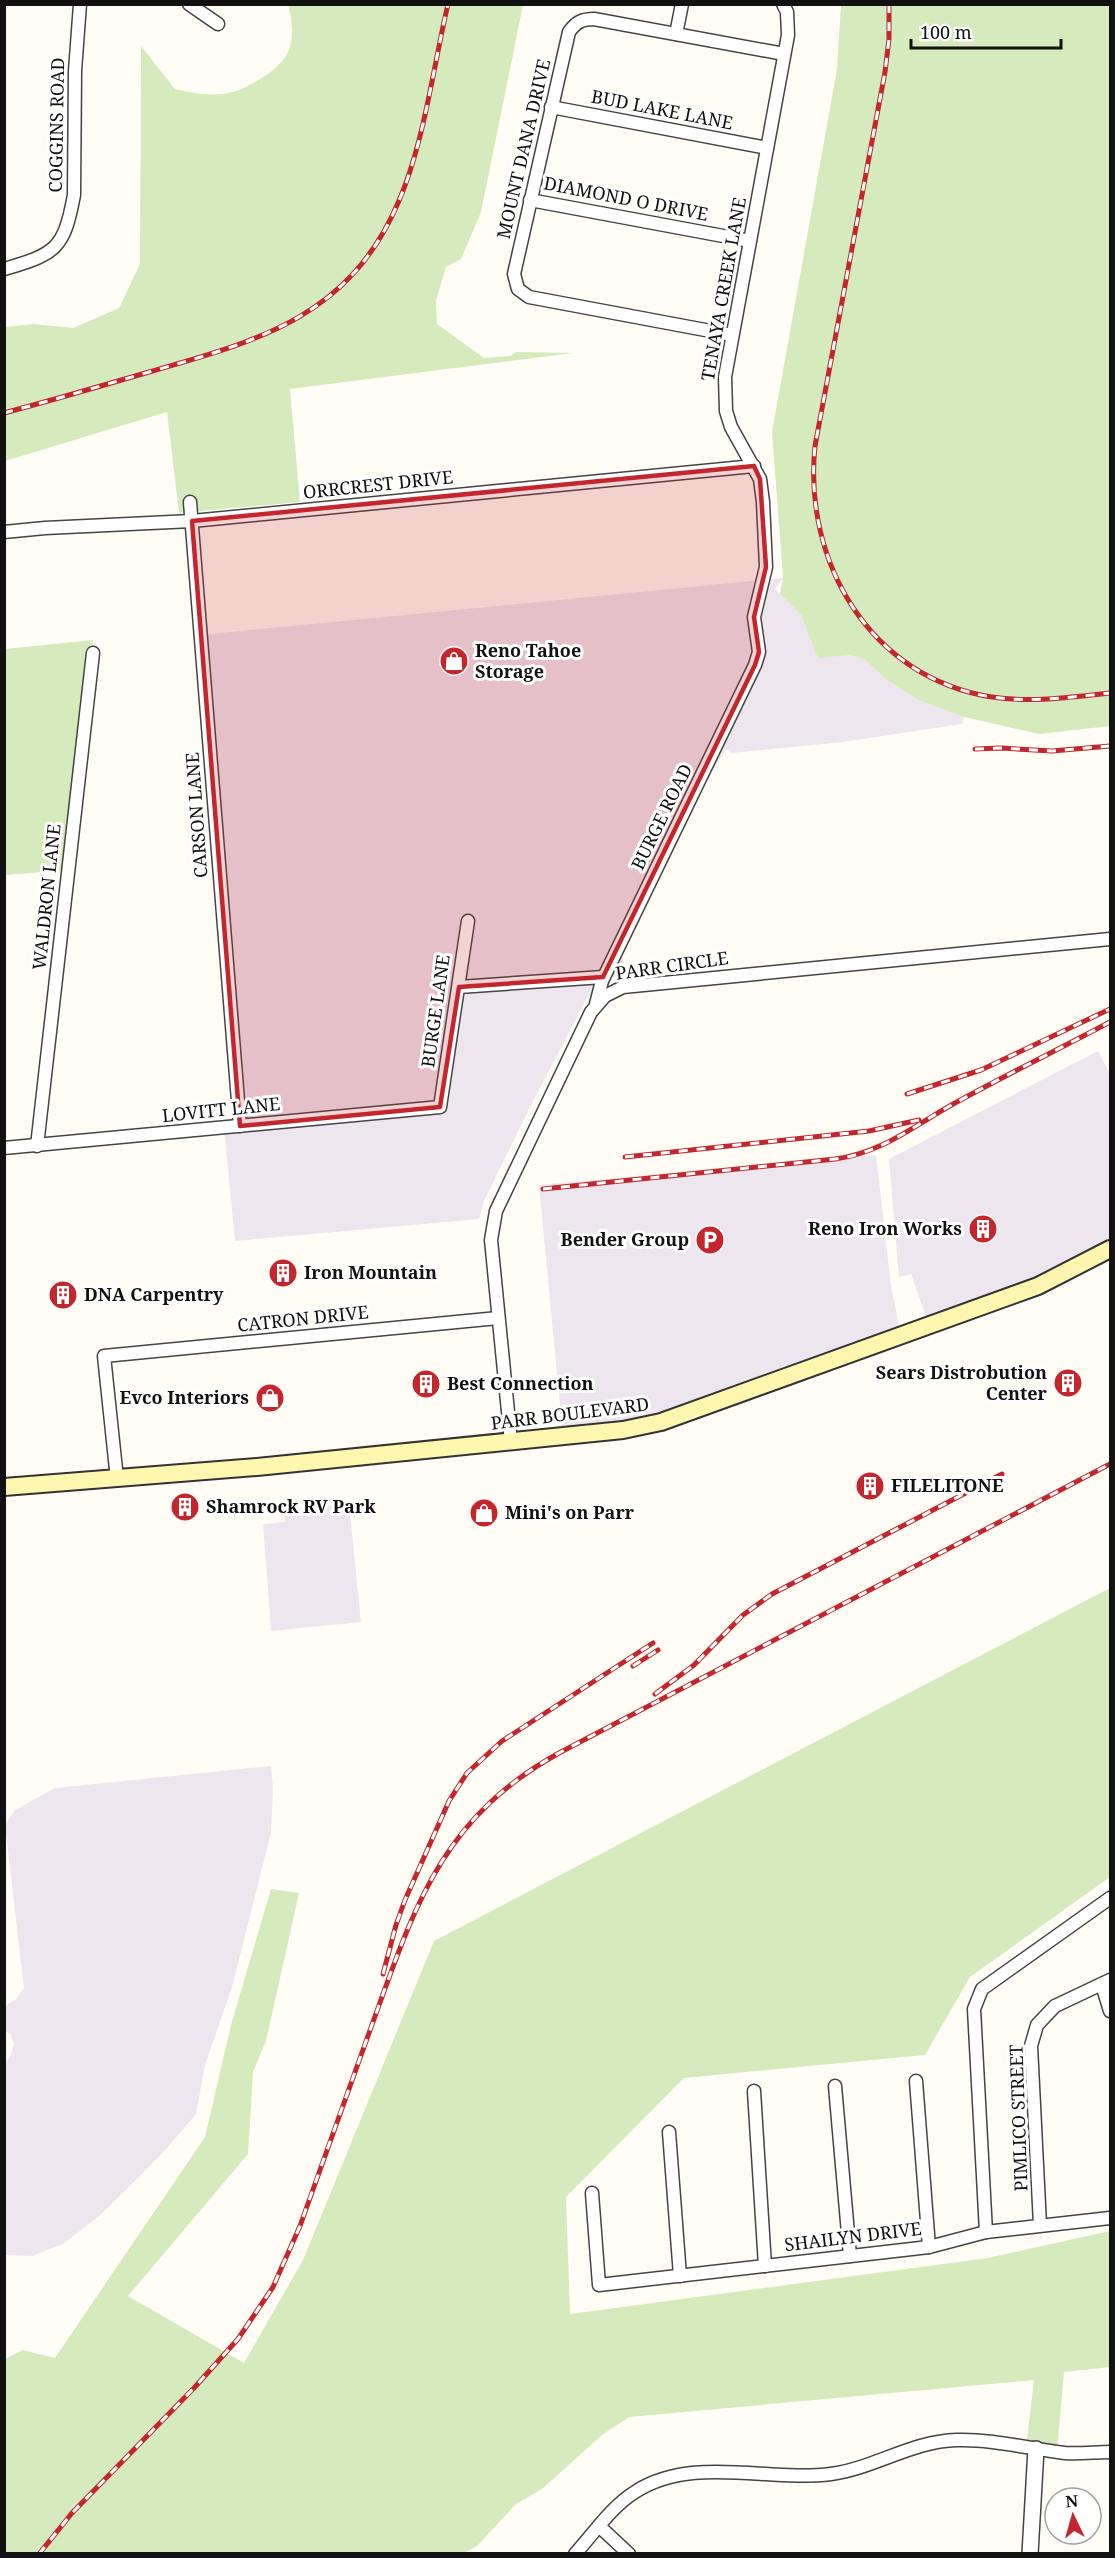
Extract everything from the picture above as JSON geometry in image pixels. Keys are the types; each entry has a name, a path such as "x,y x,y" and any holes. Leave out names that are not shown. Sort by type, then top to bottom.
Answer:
{"main road":[{"name":"PARR BOULEVARD","path":"4,1487 117,1479 511,1442 623,1430 661,1422 1038,1286 1110,1250"}],"street":[{"name":"COGGINS ROAD","path":"4,269 37,260 59,245 70,215 74,195 75,71 80,4"},
{"path":"189,4 218,24"},
{"path":"682,4 676,34 784,54"},
{"name":"TENAYA CREEK LANE","path":"758,645 754,617 766,567 760,479 737,442 726,411 724,377 788,35 787,12 783,4"},
{"name":"MOUNT DANA DRIVE","path":"676,34 594,19 585,19 576,23 569,32 514,274 516,285 523,294 529,297 732,335"},
{"name":"BUD LAKE LANE","path":"551,107 767,147"},
{"name":"DIAMOND O DRIVE","path":"530,200 750,241"},
{"name":"ORRCREST DRIVE","path":"4,532 192,521 754,466"},
{"name":"CARSON LANE","path":"190,502 240,1126"},
{"name":"BURGE ROAD","path":"596,1004 603,977 755,665 758,645"},
{"name":"WALDRON LANE","path":"37,1146 93,652"},
{"name":"BURGE LANE","path":"440,1107 468,921"},
{"name":"PARR CIRCLE","path":"596,1004 612,991 623,987 1110,939"},
{"path":"459,987 603,977"},
{"path":"511,1442 491,1240 496,1211 596,1004"},
{"name":"LOVITT LANE","path":"4,1148 440,1107"},
{"name":"CATRON DRIVE","path":"117,1479 104,1356 498,1318"},
{"path":"986,2232 974,2009 982,1989 1110,1898"},
{"path":"1106,1982 1110,2011"},
{"name":"PIMLICO STREET","path":"1040,2225 1032,2046 1034,2036 1037,2025 1055,2006 1106,1982"},
{"path":"916,2080 929,2247"},
{"path":"835,2086 850,2256"},
{"path":"754,2091 765,2266"},
{"path":"669,2132 680,2276"},
{"name":"SHAILYN DRIVE","path":"592,2193 599,2285 929,2247 986,2232 1110,2218"},
{"path":"575,2553 617,2506 634,2492 668,2477 700,2473 830,2474 868,2465 933,2442 958,2439 1067,2453 1110,2452"},
{"path":"1030,2553 1036,2449"},
{"path":"599,2526 629,2553"}],"highlighted area":[{"path":"754,466 760,479 766,567 754,617 759,652 755,665 603,977 459,987 440,1107 240,1126 192,521"}],"shaded area":[{"path":"783,578 775,589 801,615 818,657 850,655 864,659 888,681 920,701 964,717 962,724 843,742 731,753 726,749 694,801 622,946 623,973 602,981 588,996 527,1113 484,1201 479,1219 235,1241 224,1127 239,1126 201,635"},
{"name":"Reno Iron Works","path":"1098,1051 1110,1074 1110,1249 929,1325 911,1274 899,1277 889,1159"},
{"name":"Bender Group","path":"876,1155 891,1286 901,1335 661,1422 563,1437 539,1185"},
{"path":"349,1504 361,1622 271,1631 263,1524 285,1522 284,1510"},
{"path":"271,1766 273,1789 271,1833 232,1987 205,2065 196,2114 135,2181 99,2216 63,2244 32,2256 5,2255 4,2064 10,2057 14,2044 10,2034 5,2031 5,2006 16,1999 24,1988 5,1825 15,1810 55,1788"}],"green space":[{"path":"288,5 523,5 481,212 461,259 446,267 436,301 437,324 484,358 511,356 516,352 573,353 290,389 300,502 179,513 167,412 5,461 5,327 33,324 73,328 119,308 140,264 141,46 175,89 210,94 230,93 260,79 285,58 291,44 292,33"},
{"path":"841,5 1110,5 1110,726 1039,734 964,717 920,701 888,681 864,659 850,655 818,658 801,615 780,594 783,577 772,432 837,69"},
{"path":"93,640 68,870 5,875 5,649"},
{"path":"1110,1588 1110,1877 970,1977 925,2055 684,2078 566,2197 570,2314 988,2258 1110,2231 1110,2367 1064,2372 1057,2452 1026,2448 1034,2380 629,2417 602,2435 542,2489 516,2504 477,2546 464,2553 5,2554 5,2359 23,2350 55,2358 205,2137 231,2025 271,1889 299,1893 266,2041 253,2072 248,2154 128,2296 244,2363 303,2260 434,1941"}],"railway":[{"path":"4,413 189,361 263,335 296,319 326,298 354,273 378,242 407,180 421,131 448,4"},
{"path":"889,4 889,39 885,72 815,446 814,489 820,531 834,571 853,608 879,640 911,666 949,686 992,697 1066,698 1110,693"},
{"path":"975,749 1052,751 1110,746"},
{"path":"907,1094 981,1070 1110,1009"},
{"path":"543,1189 852,1156 898,1137 940,1111 1110,1022"},
{"path":"625,1157 869,1131 919,1120"},
{"path":"39,2554 72,2513 194,2388 238,2339 273,2287 300,2226 400,1948 417,1909 435,1873 457,1839 484,1808 518,1779 559,1753 1110,1464"},
{"path":"655,1694 694,1665 743,1615 772,1594 1002,1474"},
{"path":"383,1974 405,1900 449,1801 467,1773 502,1741 653,1643"},
{"path":"633,1666 658,1650"}],"place":[{"name":"Reno Tahoe Storage","path":"454,661"},
{"name":"Reno Iron Works","path":"983,1229"},
{"name":"Bender Group","path":"710,1240"},
{"name":"Iron Mountain","path":"283,1273"},
{"name":"DNA Carpentry","path":"63,1295"},
{"name":"Sears Distrobution Center","path":"1068,1383"},
{"name":"Best Connection","path":"426,1384"},
{"name":"Evco Interiors","path":"270,1398"},
{"name":"FILELITONE","path":"870,1486"},
{"name":"Shamrock RV Park","path":"185,1507"},
{"name":"Mini's on Parr","path":"484,1513"}]}
